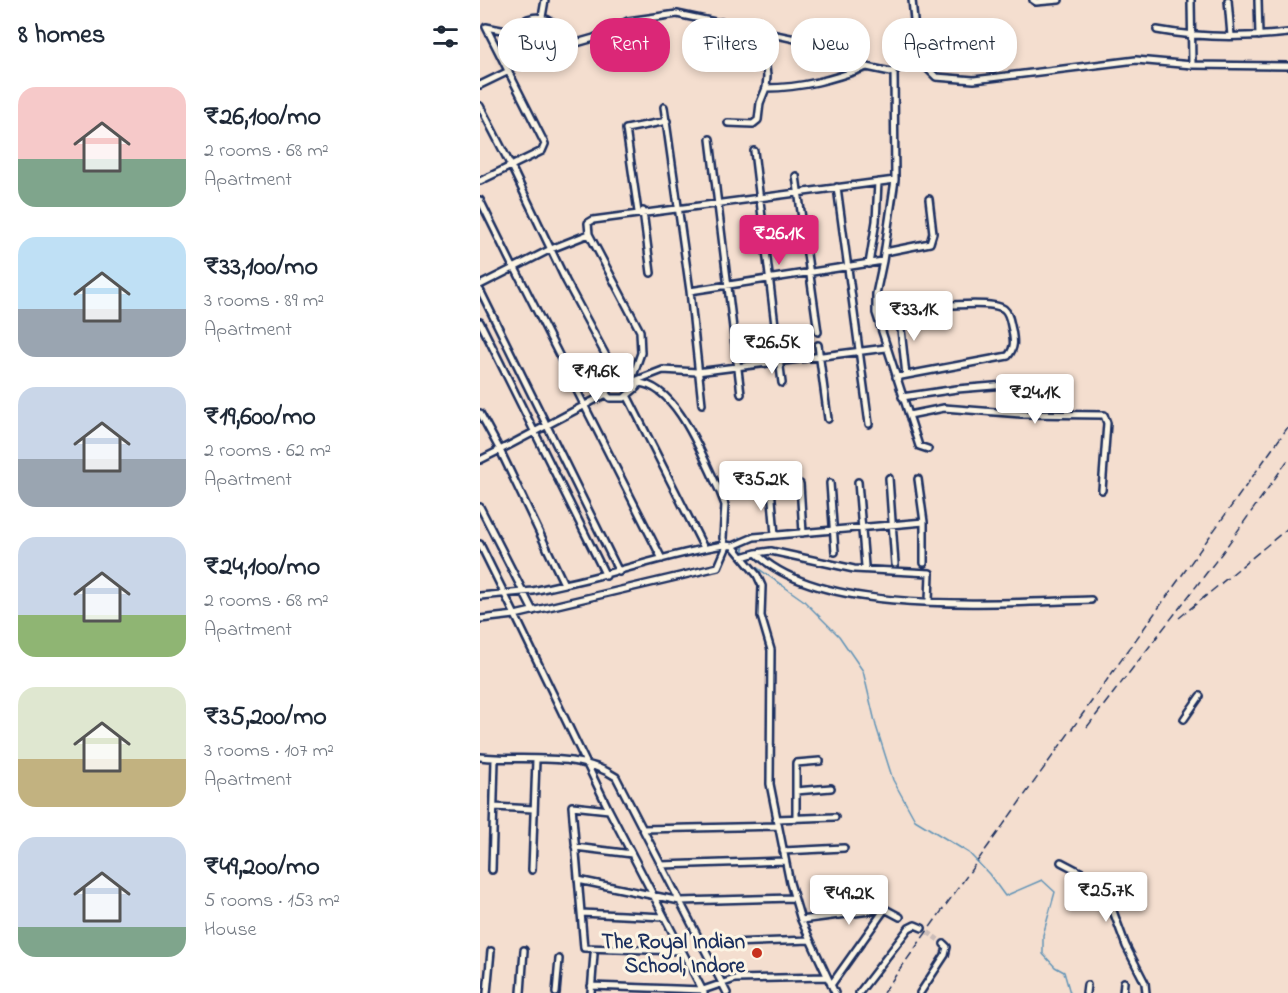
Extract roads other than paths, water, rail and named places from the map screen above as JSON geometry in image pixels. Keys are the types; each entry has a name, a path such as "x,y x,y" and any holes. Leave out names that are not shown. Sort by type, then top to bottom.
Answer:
{"street":[{"path":"536,18 542,17 545,0"},
{"path":"912,0 915,18"},
{"path":"1033,0 1036,2 1059,0"},
{"path":"1191,0 1192,65"},
{"path":"1228,0 1231,36"},
{"path":"1258,0 1259,36"},
{"path":"578,42 594,39 627,21 660,14 699,18"},
{"path":"483,26 498,30"},
{"path":"483,26 498,52"},
{"path":"1157,30 1192,36 1259,36 1288,33"},
{"path":"928,72 931,75 950,80 974,80 1136,60 1192,65 1288,66"},
{"path":"480,85 507,72"},
{"path":"480,181 542,151 546,144 510,72"},
{"path":"728,123 756,123 761,96 766,88 765,72"},
{"path":"766,88 791,88 828,81 853,72"},
{"path":"894,72 895,180 884,261 876,294 876,313 919,446 928,449"},
{"path":"480,106 618,378"},
{"path":"664,107 690,291 702,404"},
{"path":"651,273 627,129 666,121"},
{"path":"710,139 741,394"},
{"path":"754,151 782,383"},
{"path":"796,176 818,332"},
{"path":"606,394 617,400 627,397 636,380 642,353 640,331 589,233 588,223 593,220 679,206 895,180"},
{"path":"869,264 876,220 878,182"},
{"path":"837,187 869,424"},
{"path":"885,252 930,243 933,233 929,199"},
{"path":"480,200 662,559"},
{"path":"480,285 551,249 589,233"},
{"path":"690,291 884,261"},
{"path":"480,290 619,572"},
{"path":"876,313 985,303 996,306 1009,315 1014,342 1008,356 896,377"},
{"path":"899,311 906,375"},
{"path":"480,322 606,576"},
{"path":"818,345 828,419"},
{"path":"636,380 654,372 697,372 886,348"},
{"path":"480,460 606,394 608,386 618,378 636,380 670,400 680,413 725,505 723,538 728,546 816,587 849,596 929,601 1091,600"},
{"path":"902,397 957,389 1018,384"},
{"path":"627,397 704,548"},
{"path":"909,415 944,408 1021,414 1104,415 1107,423 1102,490"},
{"path":"480,413 564,584"},
{"path":"889,478 895,564"},
{"path":"918,479 924,522 924,563"},
{"path":"858,482 865,566"},
{"path":"830,483 835,552"},
{"path":"800,484 803,533"},
{"path":"771,488 775,535"},
{"path":"480,507 533,611"},
{"path":"480,596 522,592 606,576 704,548 740,543 754,537 924,522"},
{"path":"754,537 750,555 760,580 760,616 771,651 770,770 776,819 801,920 835,993"},
{"path":"480,544 609,810 704,991"},
{"path":"480,619 515,615 718,567 728,546"},
{"path":"750,555 771,551 854,569 930,573 929,601"},
{"path":"1184,718 1200,696"},
{"path":"480,757 587,765 616,777 727,993"},
{"path":"492,870 495,759"},
{"path":"532,870 536,760"},
{"path":"796,819 796,763 820,760"},
{"path":"796,791 831,788"},
{"path":"609,810 572,806 584,948 682,951"},
{"path":"494,807 533,809"},
{"path":"776,819 835,817"},
{"path":"643,829 778,826"},
{"path":"575,847 632,854"},
{"path":"783,851 843,848"},
{"path":"661,865 785,861"},
{"path":"1061,862 1103,884 1126,946 1145,982 1146,993"},
{"path":"578,880 680,901 794,898"},
{"path":"801,920 885,909 900,917"},
{"path":"831,985 885,909"},
{"path":"581,913 664,917"},
{"path":"859,993 909,928 915,925 922,928"},
{"path":"702,944 810,940"},
{"path":"920,993 945,955 947,947 944,944"},
{"path":"521,993 524,950"},
{"path":"487,993 491,951"},
{"path":"594,954 591,990 704,991 735,979 827,977"},
{"path":"556,993 559,959"},
{"path":"1123,993 1124,982"},
{"path":"1086,985 1086,993"}],"waterway":[{"path":"740,537 745,553"},
{"path":"747,557 749,562 803,600 839,636 863,671 876,726 893,780 915,820 969,853 989,874 1005,896 1042,880 1055,892 1043,935 1043,954 1055,967 1064,972 1070,993"}],"tunnel":[{"path":"922,928 944,944"}],"railway":[{"path":"883,993 1288,427"},
{"path":"1087,727 1222,553 1288,460"},
{"path":"1179,618 1288,528"}],"place":[{"name":"The Royal Indian School, Indore","path":"757,953"}]}
